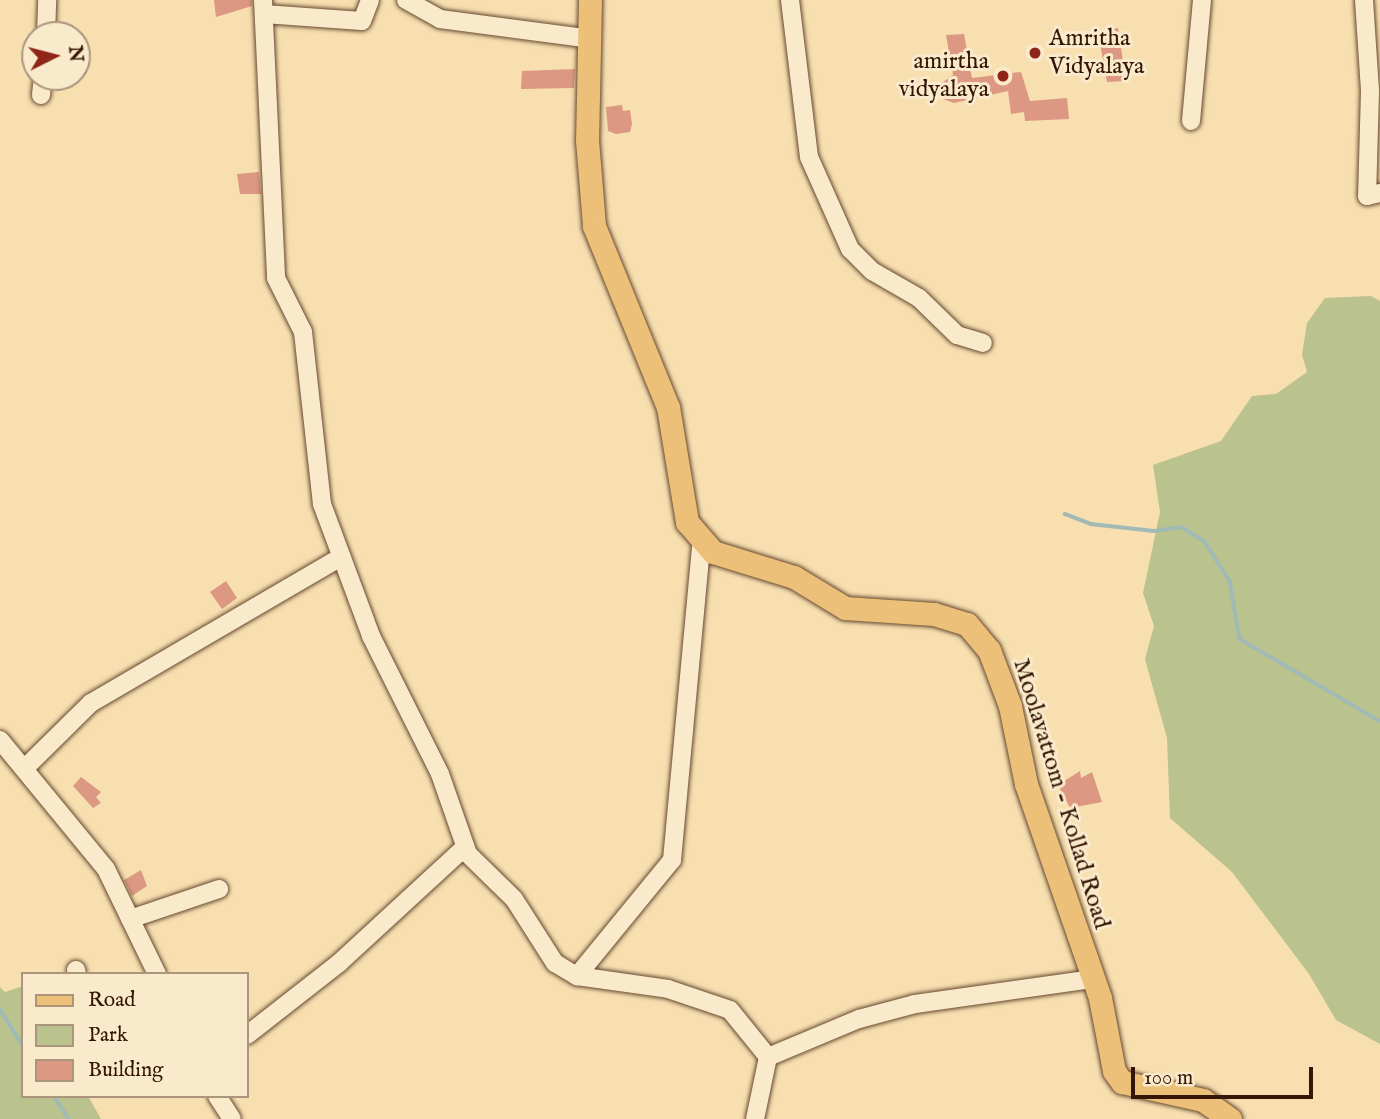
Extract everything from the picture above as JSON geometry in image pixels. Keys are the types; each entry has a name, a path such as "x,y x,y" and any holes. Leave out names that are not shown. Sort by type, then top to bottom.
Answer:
{"main road":[{"name":"Moolavattom - Kollad Road","path":"590,0 592,39 587,140 594,226 668,407 687,522 713,552 794,577 845,608 934,614 967,624 989,650 1010,706 1026,784 1093,979 1114,1070 1122,1082 1187,1094 1230,1119"}],"street":[{"path":"46,21 47,0"},
{"path":"370,0 362,21 264,7 276,278 303,332 312,450 322,503 341,557 371,636 440,774 465,847 514,899 555,963 576,976 668,989 730,1010 768,1057"},
{"path":"406,0 440,19 592,39"},
{"path":"790,0 809,157 850,249 872,271 919,298 957,335 983,342"},
{"path":"1191,121 1202,0"},
{"path":"1364,0 1370,91 1367,196 1380,193"},
{"path":"576,976 672,860 702,539"},
{"path":"24,768 92,703 341,557"},
{"path":"0,740 106,869 156,972"},
{"path":"248,1034 339,964 465,847"},
{"path":"130,919 219,889"},
{"path":"768,1057 859,1019 915,1004 1093,979"},
{"path":"755,1119 768,1057"},
{"path":"218,1098 232,1119"}],"green space":[{"path":"1371,296 1380,301 1380,1044 1336,1020 1309,974 1232,872 1170,818 1167,738 1145,659 1154,626 1143,593 1160,512 1153,465 1221,441 1252,396 1276,394 1307,372 1302,355 1307,323 1325,298"},
{"path":"0,987 5,992 21,987 21,1098 89,1098 101,1119 0,1119"}],"building":[{"path":"214,0 252,0 252,6 216,17"},
{"path":"1118,28 1126,81 1107,82 1098,32"},
{"name":"amirtha vidyalaya","path":"964,34 972,78 1021,72 1030,101 1067,98 1069,119 1025,121 1024,112 1011,114 1008,91 954,103 943,99 939,85 953,75 946,35"},
{"path":"575,69 574,88 521,89 522,71"},
{"path":"622,105 623,111 630,110 632,124 630,132 616,134 608,131 606,107"},
{"path":"259,172 261,194 240,194 237,174"},
{"path":"226,581 237,598 222,609 210,592"},
{"path":"1080,771 1081,778 1092,772 1102,802 1070,808 1058,785"},
{"path":"81,777 101,792 96,797 101,803 93,808 73,786"},
{"path":"141,870 147,886 132,896 124,880"}],"waterway":[{"path":"1065,514 1091,524 1154,531 1182,527 1205,542 1230,581 1240,639 1380,721"},
{"path":"0,1009 21,1043"},
{"path":"55,1098 69,1119"}],"place":[{"name":"Amritha Vidyalaya","path":"1035,53"},
{"name":"amirtha vidyalaya","path":"1003,76"}]}
